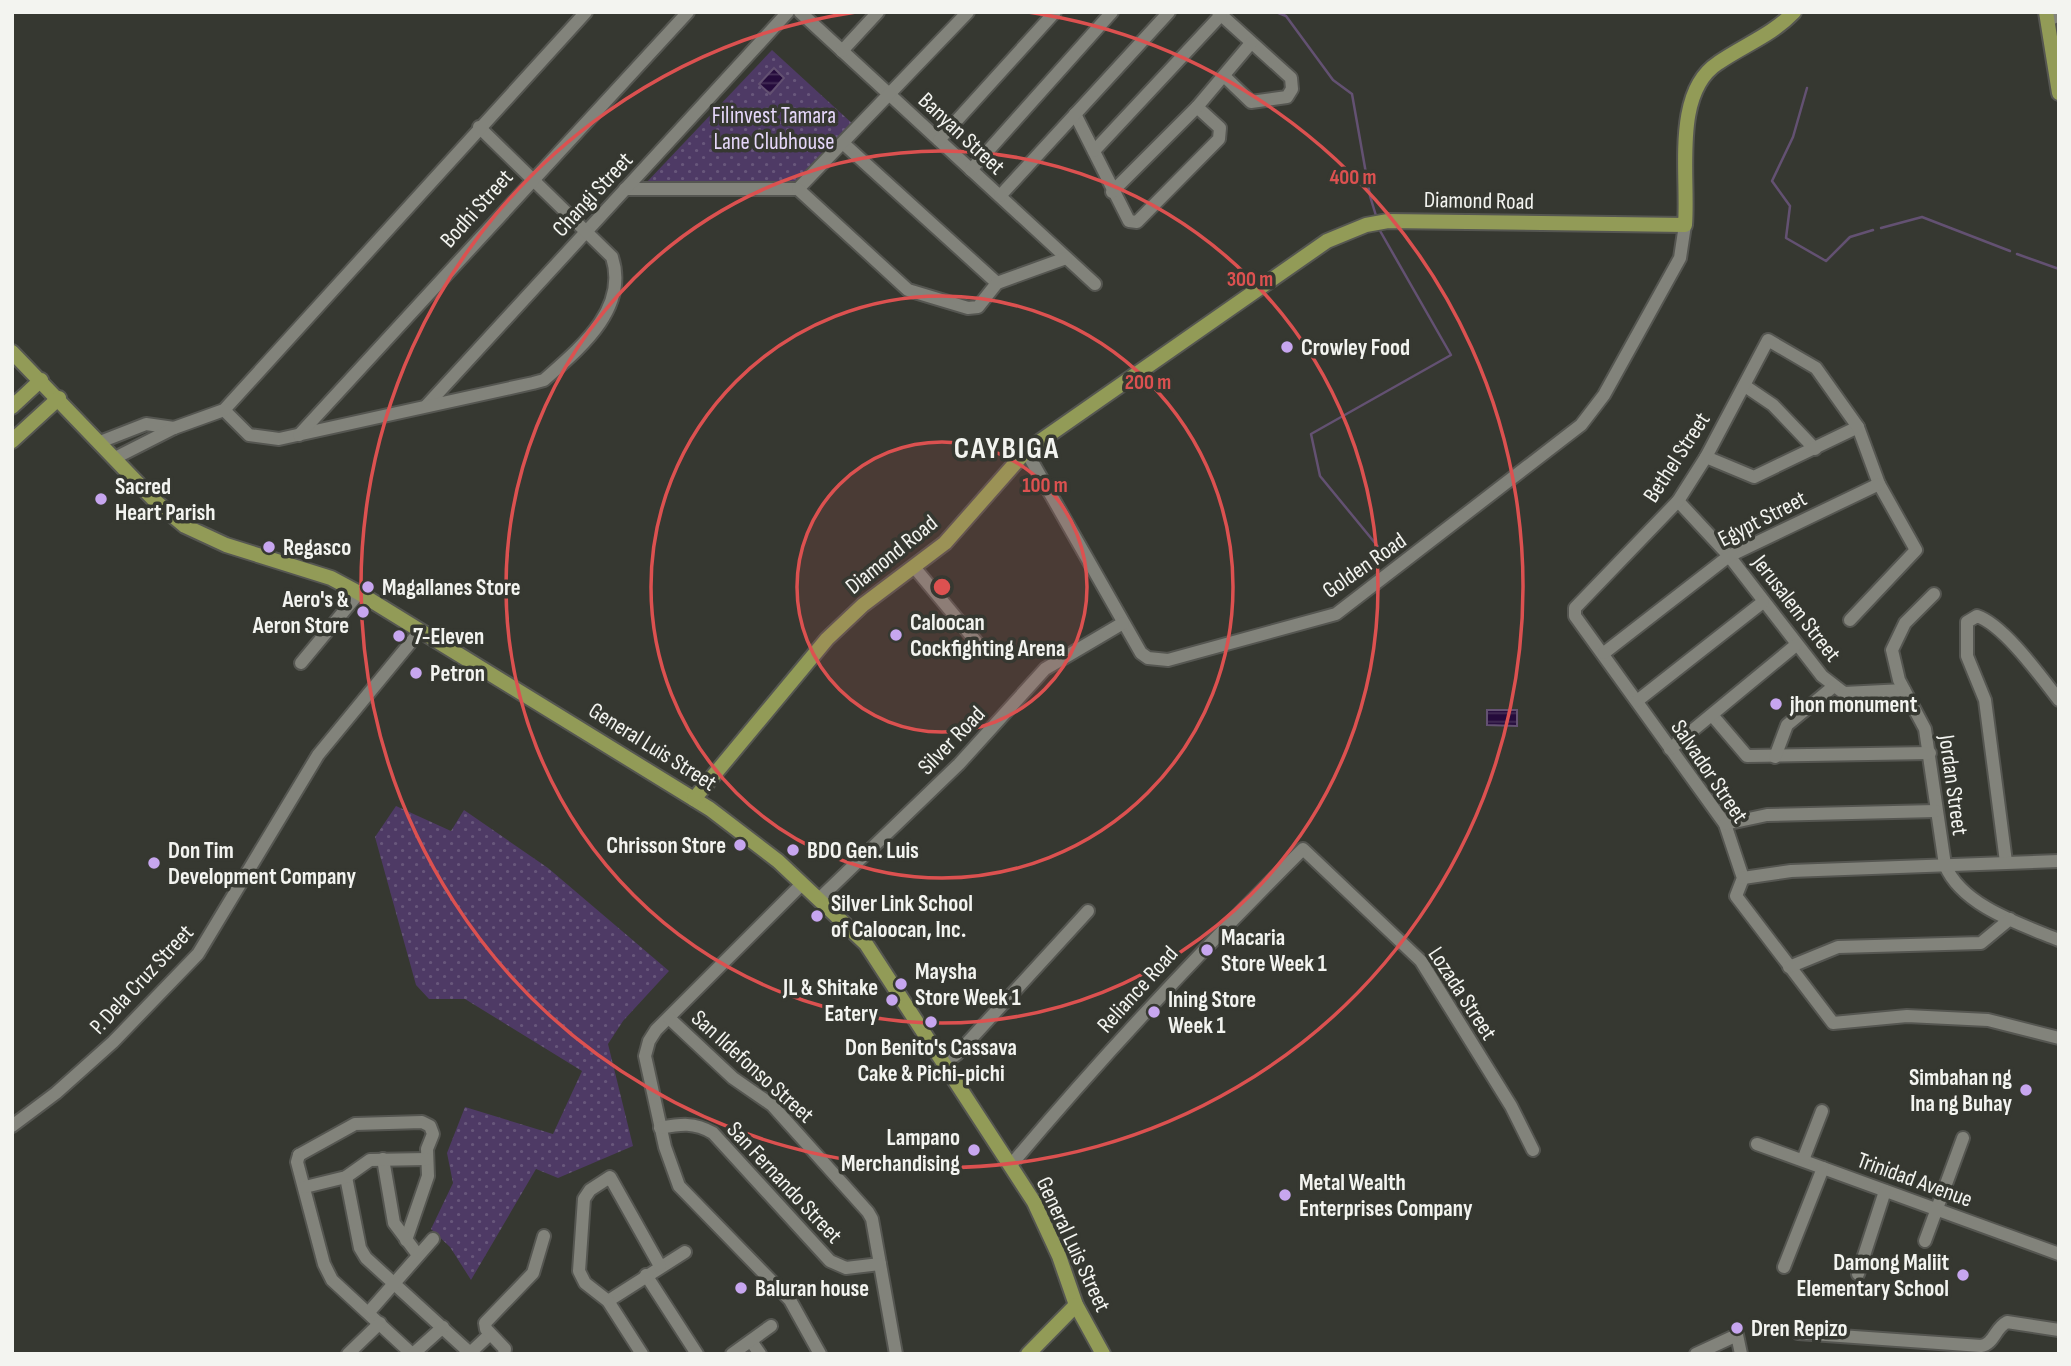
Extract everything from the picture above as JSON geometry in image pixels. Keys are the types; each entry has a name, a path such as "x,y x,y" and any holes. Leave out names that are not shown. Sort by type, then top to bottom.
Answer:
{"main road":[{"path":"1685,225 1688,115 1694,89 1717,63 1772,32 1794,12"},
{"path":"2051,16 2059,93"},
{"name":"Diamond Road","path":"694,799 827,639 863,605 945,543 1026,451 1327,241 1378,223 1685,225"},
{"name":"General Luis Street","path":"12,352 155,501 186,526 226,545 331,579 359,593 738,828 819,899 866,944 1011,1165 1045,1223 1076,1305 1103,1354"},
{"path":"12,407 41,380"},
{"path":"29,391 46,410"},
{"path":"12,441 59,398"},
{"path":"1028,1354 1076,1305"}],"street":[{"path":"115,458 174,428 223,410 586,12"},
{"name":"Bodhi Street","path":"299,435 531,178 688,12"},
{"name":"Changi Street","path":"427,405 788,12"},
{"name":"Banyan Street","path":"800,12 1095,284"},
{"path":"842,51 878,12"},
{"path":"798,189 968,12"},
{"path":"939,141 1055,12"},
{"path":"971,170 1112,12"},
{"path":"1000,196 1169,12"},
{"path":"1094,151 1220,14 1291,78 1292,89 1287,97 1262,103 1251,102 1224,76"},
{"path":"1112,192 1197,107 1251,43"},
{"path":"1075,114 1112,192 1129,221 1136,222 1153,208 1219,139 1220,128 1197,107"},
{"path":"223,410 240,428 258,439 279,439 544,380 603,322 611,305 615,268 612,257 479,127"},
{"path":"844,144 997,283"},
{"path":"625,189 798,189 908,290 968,308 978,307 997,283 1066,258"},
{"name":"Golden Road","path":"1026,451 1122,623 1141,653 1148,658 1168,660 1336,614 1581,425 1604,396 1680,258 1685,225"},
{"name":"Bethel Street","path":"1575,616 1575,608 1678,501 1706,457 1768,340 1816,368 1858,427"},
{"path":"1745,386 1773,405 1815,449"},
{"path":"100,442 140,425 151,423 174,428"},
{"path":"1706,457 1754,477 1858,427 1879,484 1916,550 1850,620"},
{"name":"Egypt Street","path":"1604,653 1729,556 1879,484"},
{"name":"Jerusalem Street","path":"1678,501 1729,556 1822,676 1844,693 1904,690"},
{"path":"914,567 979,645"},
{"path":"301,663 359,593"},
{"name":"Jordan Street","path":"1934,594 1905,623 1892,650 1893,665 1925,729 1945,865 1952,882 2010,919 2059,940"},
{"path":"1637,701 1763,602"},
{"name":"Salvador Street","path":"1575,616 1725,824 1743,878 1736,895 1833,1023 1907,1016 1988,1020 2059,1038"},
{"path":"2006,862 1985,700 1967,656 1967,622 1977,616 1988,621 2036,671 2059,700"},
{"name":"Silver Road","path":"819,899 959,764 1045,669 1122,623"},
{"name":"P. Dela Cruz Street","path":"12,1126 56,1093 113,1042 198,954 318,755 420,631"},
{"path":"1670,749 1796,645"},
{"path":"1775,757 1787,725 1835,686"},
{"path":"1712,715 1747,755 1775,757 1930,753"},
{"path":"1725,824 1767,815 1936,811"},
{"name":"Lozada Street","path":"1303,849 1421,961 1511,1106 1533,1150"},
{"name":"Reliance Road","path":"1011,1165 1076,1087 1204,947 1303,849"},
{"path":"1743,878 1791,872 2059,861"},
{"path":"669,1018 802,884"},
{"path":"945,1062 957,1054 1088,911"},
{"path":"1788,967 1838,947 1981,943 2010,919"},
{"name":"San Ildefonso Street","path":"820,1354 790,1300 679,1186 669,1165 645,1056 649,1041 669,1018 733,1078 772,1105 868,1212 896,1354"},
{"path":"1802,1160 1822,1111"},
{"path":"406,1240 428,1176 427,1159 433,1134 430,1126 422,1122 368,1121 355,1124 299,1155 297,1162 324,1264 332,1280 412,1354 443,1326"},
{"name":"San Fernando Street","path":"660,1128 684,1123 699,1125 713,1133 830,1261 846,1268 880,1264"},
{"path":"1925,1241 1963,1138"},
{"name":"Trinidad Avenue","path":"1757,1144 2059,1254"},
{"path":"288,1147 299,1155"},
{"path":"383,1159 394,1223 418,1255"},
{"path":"305,1187 346,1177 370,1160 427,1159"},
{"path":"1784,1267 1823,1168"},
{"path":"346,1177 360,1248 366,1258 470,1353 487,1337"},
{"path":"642,1354 608,1301 585,1283 579,1271 578,1254 584,1199 590,1190 610,1177 660,1266"},
{"path":"1858,1274 1885,1191"},
{"path":"505,1354 505,1349 486,1329 485,1323 533,1273 544,1236"},
{"path":"369,1312 433,1239"},
{"path":"608,1301 685,1252"},
{"path":"646,1275 697,1354"},
{"path":"1798,1333 1981,1346 1990,1342 1999,1327 2007,1322 2059,1329"},
{"path":"352,1352 380,1323"},
{"path":"732,1354 772,1326"},
{"path":"1696,1354 1737,1335 1741,1354"},
{"path":"751,1340 760,1354"}],"green space":[{"name":"Filinvest Tamara Lane Clubhouse","path":"772,50 855,126 802,183 645,184"},
{"path":"396,806 451,831 464,810 548,868 669,971 623,1021 608,1044 633,1146 558,1178 536,1169 471,1280 450,1247 431,1229 453,1183 447,1153 465,1107 553,1134 582,1071 465,999 429,999 416,985 375,837"}],"shaded area":[{"path":"774,68 784,78 770,94 759,84"},
{"path":"1487,710 1517,710 1517,726 1487,725"}],"waterway":[{"path":"1276,12 1286,16 1333,80 1352,94 1370,196 1377,219"},
{"path":"1807,88 1793,137 1772,181 1790,206 1786,238 1826,261 1850,237 1873,230"},
{"path":"1881,228 1922,217 2010,251"},
{"path":"1379,229 1451,355 1311,434 1320,476 1389,560"},
{"path":"2017,254 2059,269"}],"place":[{"name":"Crowley Food","path":"1287,347"},
{"name":"Sacred Heart Parish","path":"101,499"},
{"name":"Regasco","path":"269,547"},
{"name":"Magallanes Store","path":"368,587"},
{"name":"Aero's & Aeron Store","path":"363,612"},
{"name":"Caloocan Cockfighting Arena","path":"896,635"},
{"name":"7-Eleven","path":"399,636"},
{"name":"Petron","path":"416,673"},
{"name":"jhon monument","path":"1776,704"},
{"name":"Chrisson Store","path":"740,845"},
{"name":"BDO Gen. Luis","path":"793,850"},
{"name":"Don Tim Development Company","path":"154,863"},
{"name":"Silver Link School of Caloocan, Inc.","path":"817,916"},
{"name":"Macaria Store Week 1","path":"1207,950"},
{"name":"Maysha Store Week 1","path":"901,984"},
{"name":"JL & Shitake Eatery","path":"892,1000"},
{"name":"Ining Store Week 1","path":"1154,1012"},
{"name":"Don Benito's Cassava Cake & Pichi-pichi","path":"931,1022"},
{"name":"Simbahan ng Ina ng Buhay","path":"2026,1090"},
{"name":"Lampano Merchandising","path":"974,1150"},
{"name":"Metal Wealth Enterprises Company","path":"1285,1195"},
{"name":"Damong Maliit Elementary School","path":"1963,1275"},
{"name":"Baluran house","path":"741,1288"},
{"name":"Dren Repizo","path":"1737,1328"}],"district":[{"name":"CAYBIGA","path":"1007,448"}]}
